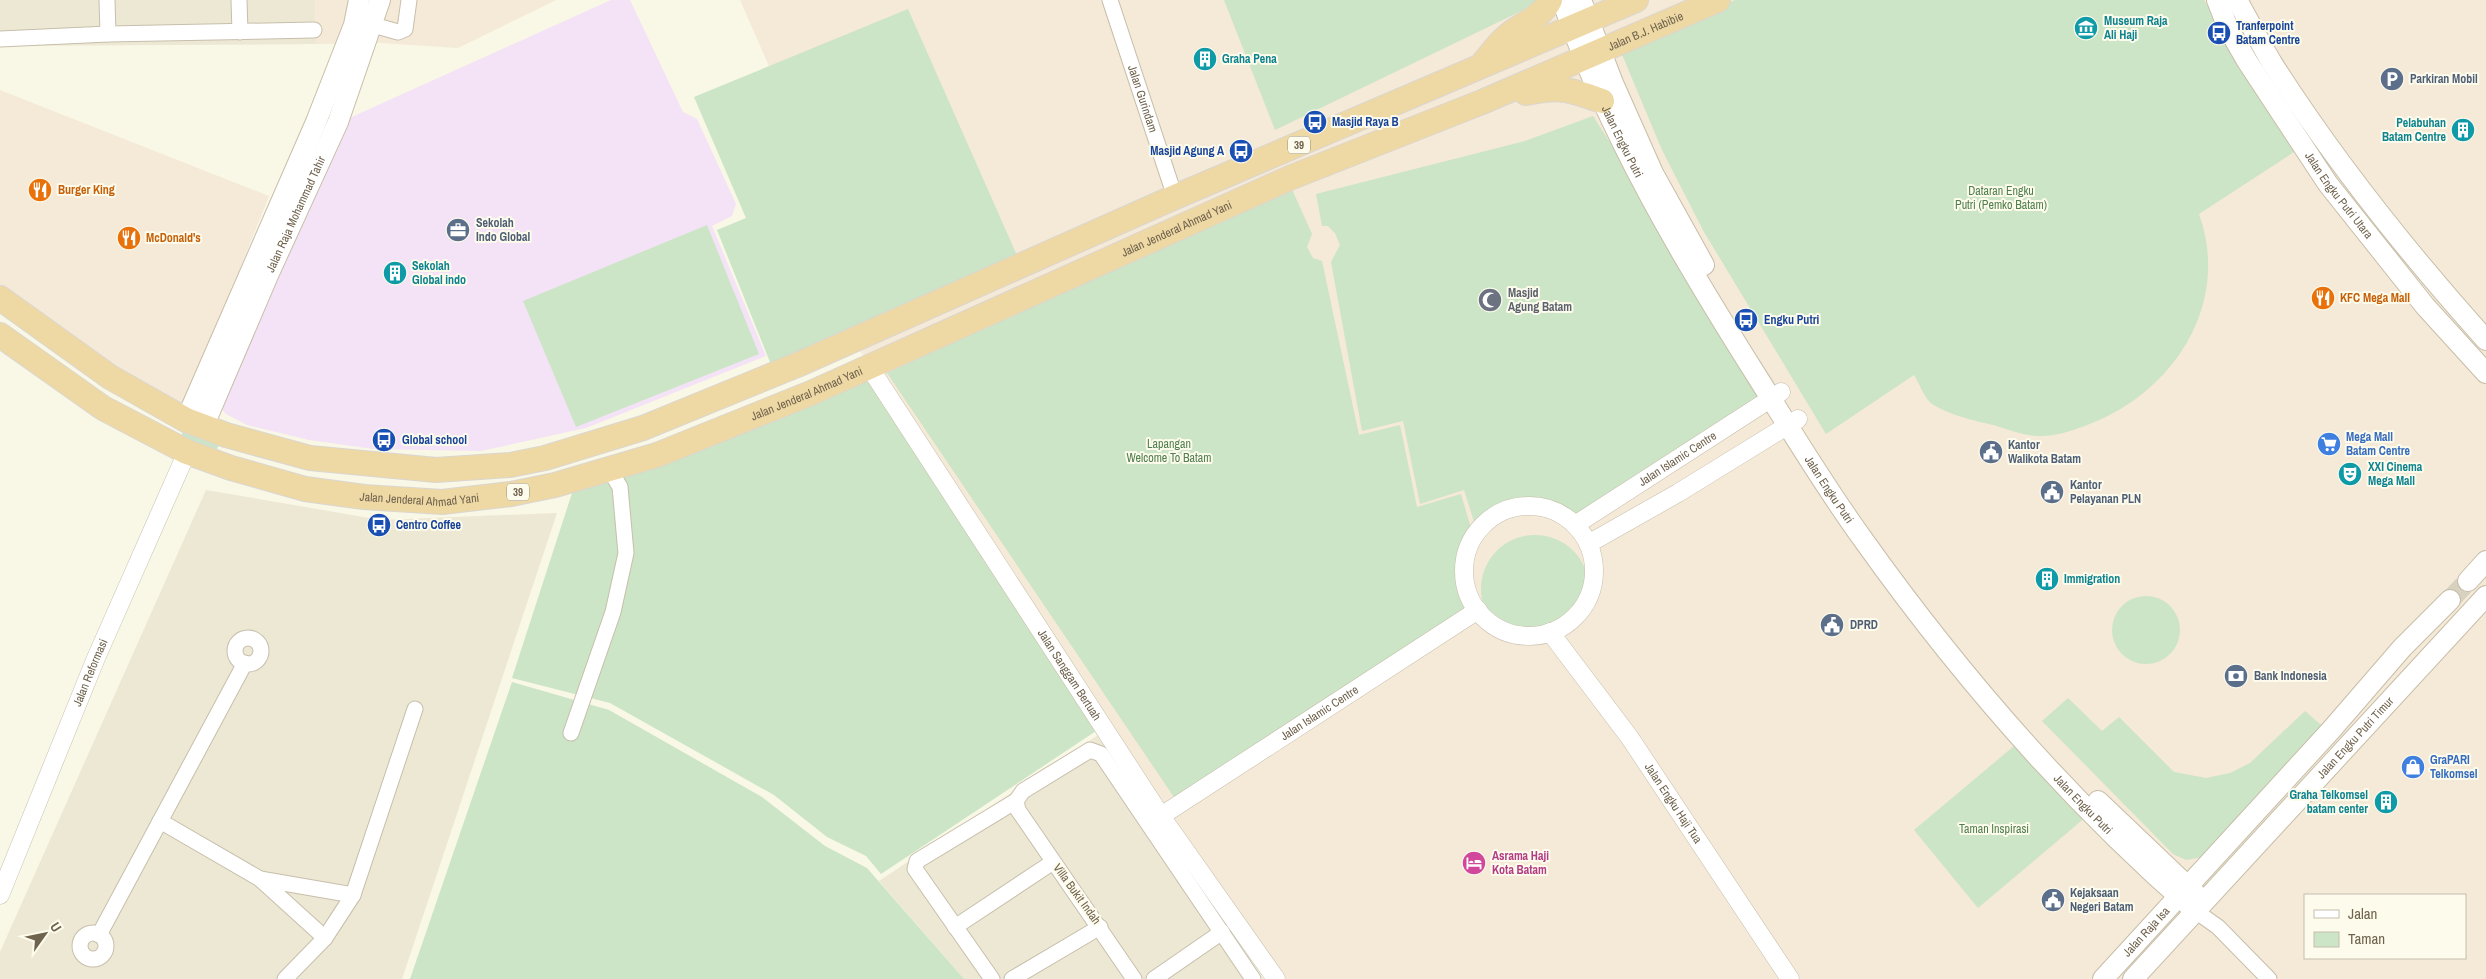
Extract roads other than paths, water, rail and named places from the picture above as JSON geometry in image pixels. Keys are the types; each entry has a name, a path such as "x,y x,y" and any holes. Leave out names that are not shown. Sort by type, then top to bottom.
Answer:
{"highway":[{"path":"1479,67 1505,38 1546,9 1550,0"},
{"name":"39","path":"1581,16 1636,0"},
{"name":"Jalan B.J. Habibie","path":"1593,55 1718,0"},
{"name":"Jalan Jenderal Ahmad Yani","path":"0,298 110,377 195,423 226,435 310,458 436,470 519,463 545,458 643,428 798,364 1175,197 1479,67 1581,16"},
{"name":"Jalan Jenderal Ahmad Yani","path":"0,336 103,408 187,452 231,468 305,488 364,497 442,502 512,494 554,485 657,455 870,368 1038,290 1292,177 1593,55"},
{"path":"1500,94 1555,88 1572,90 1602,101"},
{"path":"1026,263 1038,290"}],"main road":[{"name":"Jalan Raja Mohammad Tahir","path":"195,423 354,25 359,0"},
{"name":"Jalan Raja Mohammad Tahir","path":"195,423 269,273 338,122 373,25 380,0"},
{"name":"Jalan Engku Putri","path":"1562,0 1581,16 1593,55 1602,101 1672,236 1710,303 1776,396"},
{"name":"Jalan Engku Putri Utara","path":"2217,0 2228,28 2246,61 2328,184 2425,306 2486,372"},
{"name":"Jalan Engku Putri Utara","path":"2237,0 2272,62 2347,172 2403,244 2486,340"},
{"name":"Jalan Engku Putri","path":"1593,55 1653,173 1776,396 1861,537 1915,610 1989,700 2076,799 2184,890 2199,905"},
{"path":"2468,581 2486,561"},
{"name":"Jalan Engku Putri Timur","path":"2199,905 2486,596"},
{"name":"Jalan Engku Putri Timur","path":"2184,890 2332,729 2402,648 2450,600"},
{"name":"Jalan Raja Isa","path":"2103,979 2184,890"},
{"name":"Jalan Raja Isa","path":"2132,979 2199,905"}],"street":[{"path":"107,0 108,34"},
{"path":"239,0 240,32"},
{"path":"373,25 398,32 405,29 409,0"},
{"name":"Jalan Gurindam","path":"1110,0 1175,197"},
{"path":"0,39 108,34 314,30"},
{"name":"Jalan Sanggam Bertuah","path":"870,368 1161,816 1276,979"},
{"name":"Jalan Islamic Centre","path":"1575,525 1776,396"},
{"path":"1588,544 1792,422"},
{"name":"Jalan Reformasi","path":"0,895 96,658 187,452"},
{"path":"571,733 613,612 626,553 620,487 609,469"},
{"path":"1518,506 1540,506 1560,513 1575,525 1588,544 1594,562 1594,581 1588,598 1578,614 1564,625 1550,632 1528,636 1509,632 1492,623 1478,610 1468,593 1464,567 1469,547 1476,533 1485,522 1496,514 1518,506"},
{"name":"Jalan Islamic Centre","path":"1161,816 1478,610"},
{"name":"Jalan Engku Haji Tua","path":"1550,632 1630,738 1790,979"},
{"path":"98,935 245,663"},
{"path":"285,979 325,938 353,895 415,709"},
{"path":"992,979 920,877 915,869 917,861 1017,805 1023,792 1085,752 1098,752 1253,979"},
{"name":"Villa Bukit Indah","path":"1017,805 1053,862 1100,927 1134,979"},
{"path":"160,821 260,879 325,938"},
{"path":"955,927 1053,862"},
{"path":"260,879 353,895"},
{"path":"2199,905 2269,979"},
{"path":"1012,979 1100,927"},
{"path":"1154,979 1222,932"}],"tunnel":[{"path":"2450,600 2468,581"}],"place":[{"name":"Museum Raja Ali Haji","path":"2086,28"},
{"name":"Tranferpoint Batam Centre","path":"2219,33"},
{"name":"Graha Pena","path":"1205,59"},
{"name":"Parkiran Mobil","path":"2392,79"},
{"name":"Masjid Raya B","path":"1315,122"},
{"name":"Pelabuhan Batam Centre","path":"2463,130"},
{"name":"Masjid Agung A","path":"1241,151"},
{"name":"Burger King","path":"40,190"},
{"name":"Sekolah Indo Global","path":"458,230"},
{"name":"McDonald's","path":"129,238"},
{"name":"Sekolah Global indo","path":"395,273"},
{"name":"KFC Mega Mall","path":"2323,298"},
{"name":"Masjid Agung Batam","path":"1490,300"},
{"name":"Engku Putri","path":"1746,320"},
{"name":"Global school","path":"384,440"},
{"name":"Mega Mall Batam Centre","path":"2329,444"},
{"name":"Kantor Walikota Batam","path":"1991,452"},
{"name":"XXI Cinema Mega Mall","path":"2350,474"},
{"name":"Kantor Pelayanan PLN","path":"2052,492"},
{"name":"Centro Coffee","path":"379,525"},
{"name":"Immigration","path":"2047,579"},
{"name":"DPRD","path":"1832,625"},
{"name":"Bank Indonesia","path":"2236,676"},
{"name":"GraPARI Telkomsel","path":"2413,767"},
{"name":"Graha Telkomsel batam center","path":"2386,802"},
{"name":"Asrama Haji Kota Batam","path":"1474,863"},
{"name":"Kejaksaan Negeri Batam","path":"2053,900"}],"park label":[{"name":"Dataran Engku Putri (Pemko Batam)","path":"2001,198"},
{"name":"Lapangan Welcome To Batam","path":"1169,451"},
{"name":"Taman Inspirasi","path":"1994,829"}]}
